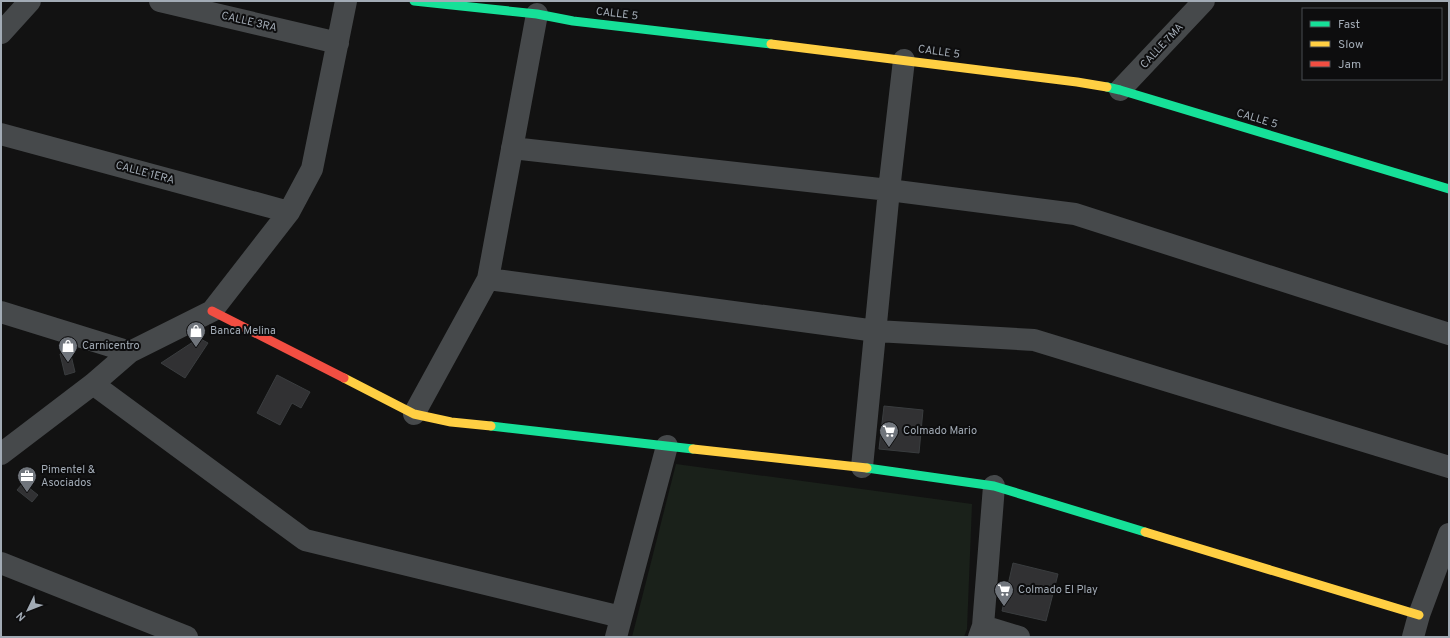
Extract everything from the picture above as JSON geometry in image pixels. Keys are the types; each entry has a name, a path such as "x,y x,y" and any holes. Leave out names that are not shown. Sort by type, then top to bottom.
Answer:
{"street":[{"path":"1,33 30,1"},
{"name":"CALLE 3RA","path":"160,1 338,43"},
{"path":"1,454 93,384 130,352 212,311 289,212 312,169 346,1"},
{"name":"CALLE 5","path":"414,1 538,14 573,21 1077,82 1120,90 1449,189"},
{"name":"CALLE 7MA","path":"1120,90 1204,1"},
{"path":"414,414 488,279 538,14"},
{"path":"862,466 889,190 904,60"},
{"name":"CALLE 1ERA","path":"1,134 289,212"},
{"path":"512,148 889,190 1074,214 1449,334"},
{"path":"488,279 876,330 1034,340 1449,467"},
{"path":"212,311 414,414 452,422 862,466 994,486 1420,615"},
{"path":"1,312 130,352"},
{"path":"93,384 305,540 618,627 667,446"},
{"path":"994,486 981,632 1019,637"},
{"path":"1413,637 1449,534"},
{"path":"1,563 187,637"}],"shaded area":[{"path":"676,464 972,504 967,629 964,637 632,637"}],"building":[{"path":"199,338 208,343 185,378 161,363"},
{"name":"Carnicentro","path":"70,351 75,372 65,375 60,354"},
{"path":"277,375 310,392 301,408 292,403 280,425 257,413"},
{"path":"884,406 923,410 919,453 879,449"},
{"name":"Pimentel & Asociados","path":"23,483 38,495 32,502 17,490"},
{"path":"1013,563 1058,574 1046,621 1002,611"}],"traffic: fast":[{"path":"414,1 537,14 573,21 771,44"},
{"path":"1107,87 1449,189"},
{"path":"491,426 693,449"},
{"path":"867,468 994,486 1145,532"}],"traffic: slow":[{"path":"771,44 1107,87"},
{"path":"344,378 414,414 451,422 491,426"},
{"path":"693,449 867,468"},
{"path":"1145,532 1419,615"}],"traffic: jam":[{"path":"212,311 344,378"}],"place":[{"name":"Banca Melina","path":"196,348"},
{"name":"Carnicentro","path":"68,363"},
{"name":"Colmado Mario","path":"889,448"},
{"name":"Pimentel & Asociados","path":"27,493"},
{"name":"Colmado El Play","path":"1004,607"}]}
